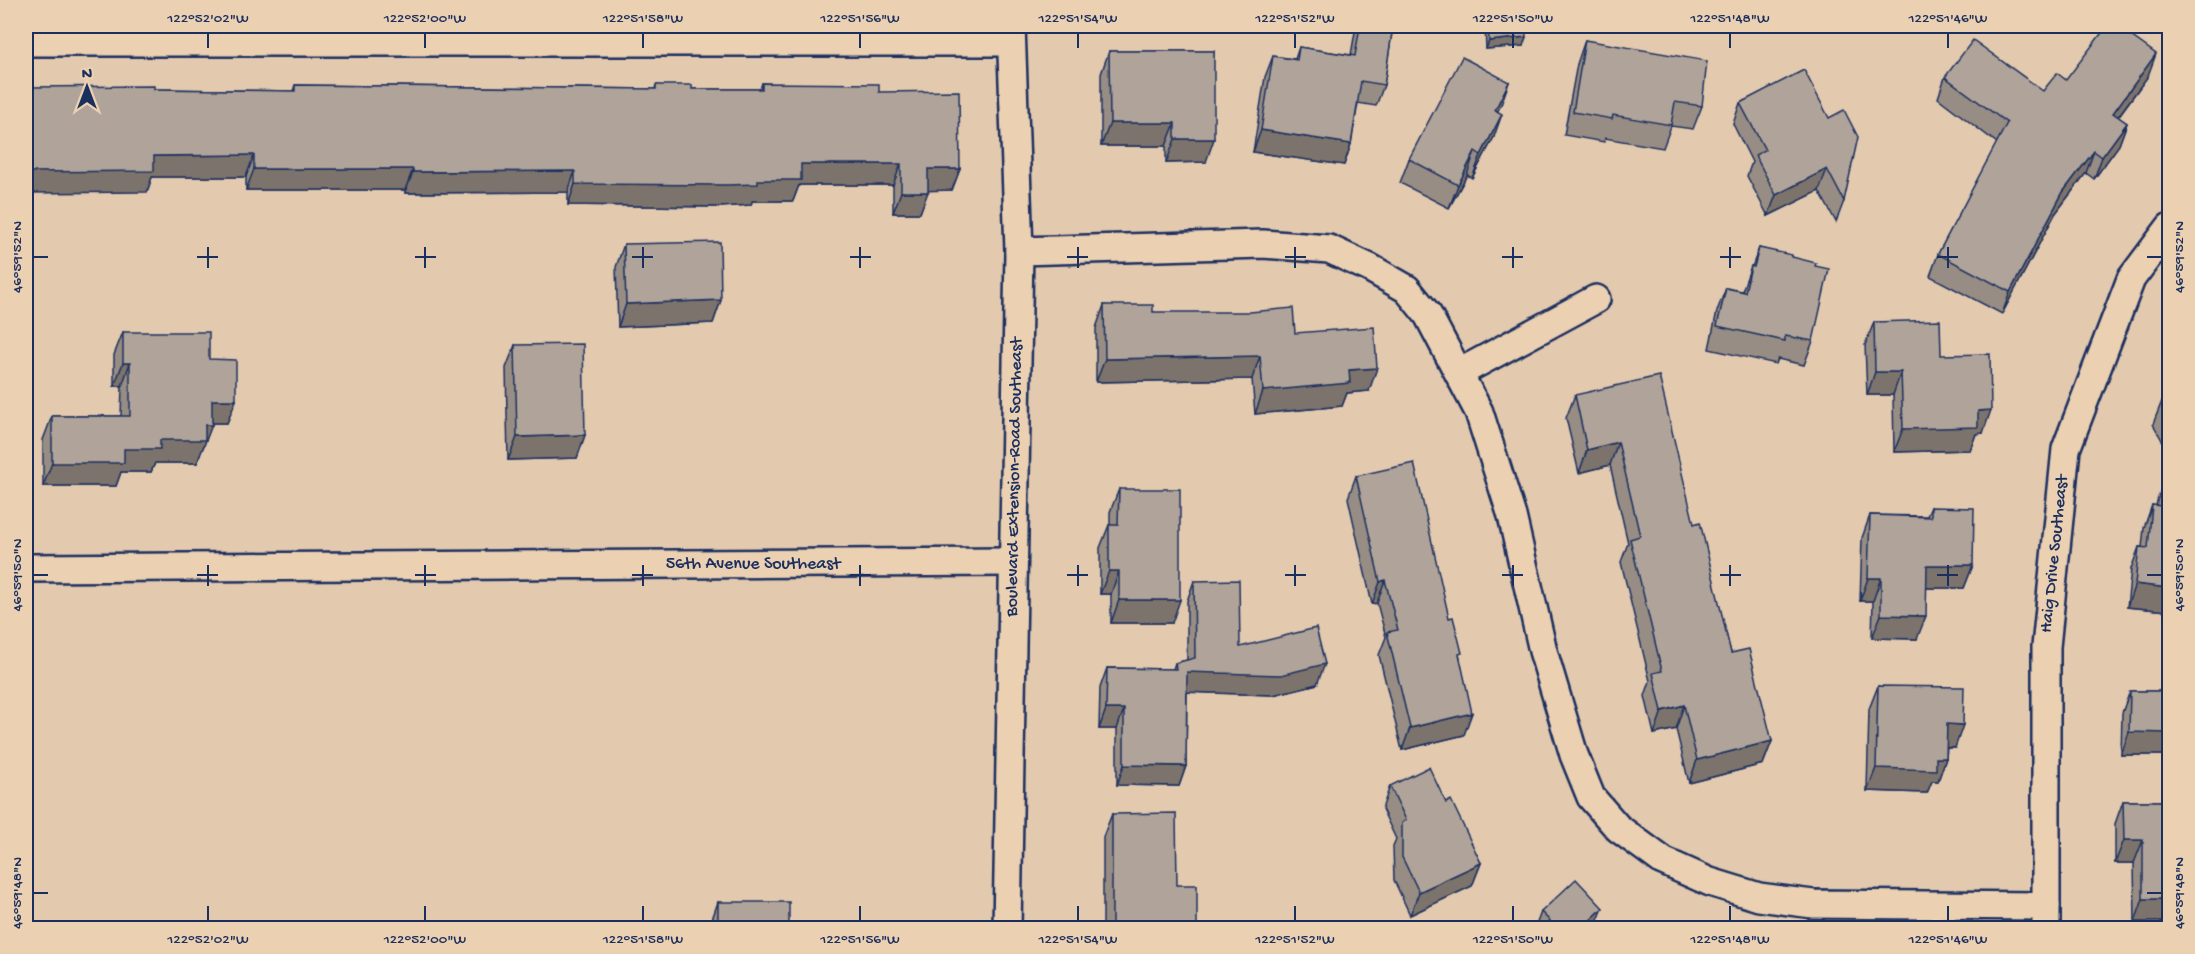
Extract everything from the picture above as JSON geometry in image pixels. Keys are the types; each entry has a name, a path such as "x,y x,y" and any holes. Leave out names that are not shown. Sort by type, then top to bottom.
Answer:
{"street":[{"path":"26,42 1011,34"},
{"name":"Boulevard Extension-Road Southeast","path":"1007,928 1019,251 1011,34"},
{"name":"Haig Drive Southeast","path":"2046,917 2046,647 2066,449 2131,279 2169,227"},
{"path":"1019,251 1263,244 1329,249 1370,268 1407,289 1428,315 1479,412 1512,516 1543,651 1574,755 1591,797 1618,828 1663,861 1710,882 1759,897 1813,904 2046,917"},
{"path":"1459,373 1596,299"},
{"name":"56th Avenue Southeast","path":"26,568 1013,562"}],"building":[{"path":"1360,26 1393,26 1384,85 1361,81 1351,144 1261,130 1273,56 1297,60 1299,47 1355,56"},
{"path":"1488,26 1525,26 1526,37 1489,41"},
{"path":"2107,26 2117,26 2156,54 2113,113 2127,123 2102,157 2094,151 2063,192 2010,292 1938,254 2007,123 1945,77 1973,40 2043,91 2057,73 2066,80"},
{"path":"1585,40 1707,61 1702,106 1675,102 1671,125 1613,115 1612,119 1573,112"},
{"path":"1109,51 1214,51 1214,139 1175,139 1175,123 1110,123"},
{"path":"1462,57 1509,82 1495,110 1502,114 1481,155 1475,151 1458,185 1409,159"},
{"path":"1804,70 1829,118 1844,110 1858,137 1844,201 1827,169 1776,195 1755,155 1765,150 1740,103"},
{"path":"762,83 879,84 879,92 959,91 960,169 928,169 928,192 901,192 901,164 801,164 801,180 758,180 758,184 727,185 575,184 575,171 413,172 413,169 254,169 254,155 154,156 154,171 26,172 26,87 154,86 154,89 295,91 295,85 656,89 656,85 692,85 692,89 762,89"},
{"path":"720,242 721,300 626,304 624,244"},
{"path":"1759,248 1792,255 1792,257 1816,263 1815,266 1829,269 1813,341 1785,336 1785,341 1717,326 1726,288 1745,292 1751,266 1754,267"},
{"path":"1104,305 1153,305 1153,312 1250,312 1293,308 1295,333 1374,327 1377,368 1349,370 1350,383 1263,391 1260,356 1105,359"},
{"path":"1940,320 1941,355 1990,354 1991,410 1978,411 1978,427 1903,429 1901,372 1875,372 1874,322"},
{"path":"123,332 209,332 209,359 236,360 236,400 212,400 212,425 205,425 205,440 160,440 160,449 124,449 124,463 52,463 52,416 130,416 130,363 123,363"},
{"path":"583,344 585,435 517,437 515,345"},
{"path":"1659,376 1694,524 1700,522 1731,653 1749,649 1772,741 1697,760 1684,705 1662,711 1653,673 1662,671 1630,539 1640,536 1618,442 1587,450 1575,395"},
{"path":"2169,397 2169,415 2162,401"},
{"path":"1414,463 1449,618 1453,617 1462,653 1459,654 1472,713 1410,728 1387,632 1398,630 1385,580 1380,582 1356,476"},
{"path":"2165,478 2169,479 2169,588 2135,584 2139,547 2148,548 2152,505 2162,506"},
{"path":"1119,489 1180,489 1180,600 1119,600 1119,571 1109,571 1109,525 1118,525"},
{"path":"1931,507 1974,508 1973,565 1927,565 1926,616 1881,615 1881,578 1868,578 1870,515 1931,517"},
{"path":"1239,580 1240,647 1316,628 1325,664 1281,675 1187,672 1186,766 1124,765 1124,709 1106,709 1107,668 1176,669 1175,663 1195,658 1194,581"},
{"path":"1878,686 1964,687 1963,725 1947,724 1946,758 1936,758 1936,770 1876,768"},
{"path":"2130,691 2169,691 2169,733 2129,732"},
{"path":"1429,767 1446,803 1451,800 1481,863 1419,892 1402,857 1402,823 1406,820 1390,786"},
{"path":"2123,801 2169,801 2169,899 2143,899 2143,840 2124,840"},
{"path":"1176,813 1177,885 1197,885 1197,928 1112,928 1112,814"},
{"path":"1576,879 1603,908 1587,923 1592,928 1544,928 1551,922 1541,912"},
{"path":"718,902 789,902 789,928 718,928"}]}
